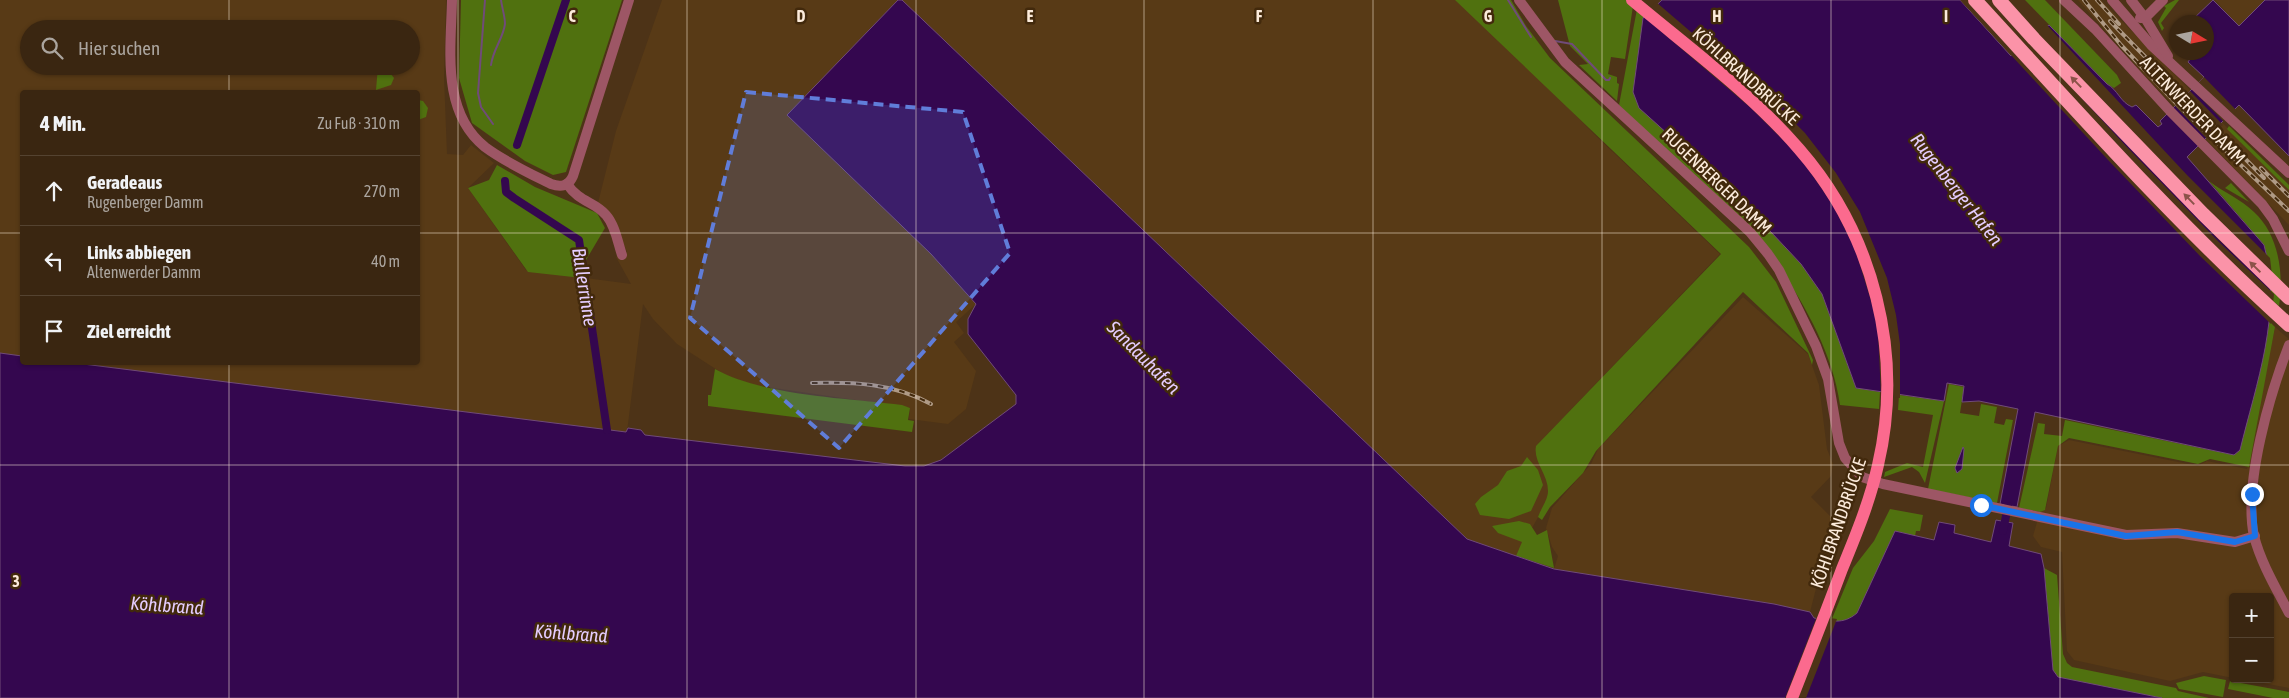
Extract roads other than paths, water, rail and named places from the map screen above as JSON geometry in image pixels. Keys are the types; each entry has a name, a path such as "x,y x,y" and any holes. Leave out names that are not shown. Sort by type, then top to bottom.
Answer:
{"highway":[{"path":"1976,0 2150,189 2215,255 2289,325"},
{"path":"1985,0 2214,243 2289,315"},
{"path":"1999,0 2190,201 2289,298"}],"main road":[{"name":"KÖHLBRANDBRÜCKE","path":"1632,0 1753,103 1799,149 1830,191 1848,222 1864,258 1876,297 1883,328 1887,371 1886,413 1881,451 1862,518 1792,698"},
{"name":"KÖHLBRANDBRÜCKE","path":"1644,0 1758,96 1816,156 1838,187 1861,229 1876,266 1886,304 1893,342 1895,388 1893,419 1886,465 1869,521 1800,698"}],"street":[{"path":"452,0 452,88 456,106 464,124 484,146 551,184 560,186 568,184 577,166 629,0"},
{"name":"RUGENBERGER DAMM","path":"1519,0 1530,11 1548,40 1565,62 1750,232 1768,254 1816,346 1828,379 1839,443 1845,458 1852,468 1872,481 2126,536 2177,532 2235,542 2255,536"},
{"name":"RUGENBERGER DAMM","path":"1528,0 1530,11"},
{"name":"ALTENWERDER DAMM","path":"2064,0 2096,29 2170,111 2262,204 2274,219 2289,251"},
{"path":"2131,0 2172,63 2289,173"},
{"path":"2139,15 2163,0"},
{"path":"2139,15 2145,1"},
{"path":"2116,4 2139,15"},
{"path":"568,184 576,196 606,214 612,224 622,255"},
{"path":"2289,345 2270,401 2254,480 2252,507 2255,536 2264,563 2289,613"}],"water":[{"path":"898,0 902,0 1467,539 1554,569 1774,604 1810,612 1814,618 1842,621 1857,613 1895,531 1934,540 1939,522 1955,525 1954,533 1991,542 1996,520 2013,523 2009,546 2041,554 2044,568 2053,670 2058,677 2162,698 0,698 0,353 20,356 20,365 91,365 626,432 628,428 641,430 645,435 905,466 924,466 941,460 1016,404 1016,395 968,334 968,319 976,304 931,254 787,115"},
{"name":"Rugenberger Hafen","path":"1662,0 1960,0 2011,56 2049,25 2128,105 2132,107 2136,105 2158,127 2162,124 2160,121 2204,77 2188,62 2189,60 2214,60 2214,15 2197,15 2213,0 2239,26 2265,0 2289,0 2289,156 2239,105 2187,157 2264,245 2269,270 2271,296 2265,348 2240,450 2234,455 2035,412 2017,507 2000,504 2018,409 1979,401 1962,402 1964,386 1947,383 1944,401 1856,388 1822,294 1801,264 1740,199 1639,108 1633,92 1643,18"},
{"path":"1963,447 1962,469 1957,473 1955,468"}],"waterway":[{"path":"485,0 478,93 481,107 493,124"},
{"path":"491,65 505,24 501,0"},
{"name":"Bullerrinne","path":"517,145 566,0"},
{"path":"1508,0 1531,37"},
{"path":"1555,41 1572,44 1606,80 1610,78"},
{"name":"Bullerrinne","path":"505,181 506,192 579,240 607,430"},
{"path":"2003,531 2008,506"}],"railway":[{"path":"2084,0 2121,45 2177,104 2289,211"},
{"path":"2097,0 2119,24"},
{"path":"2110,21 2264,178"},
{"path":"2261,168 2289,196"},
{"path":"812,383 873,385 902,392 931,404"}],"water label":[{"name":"Sandauhafen","path":"1144,357"},
{"name":"Köhlbrand","path":"167,605"},
{"name":"Köhlbrand","path":"571,633"}]}
